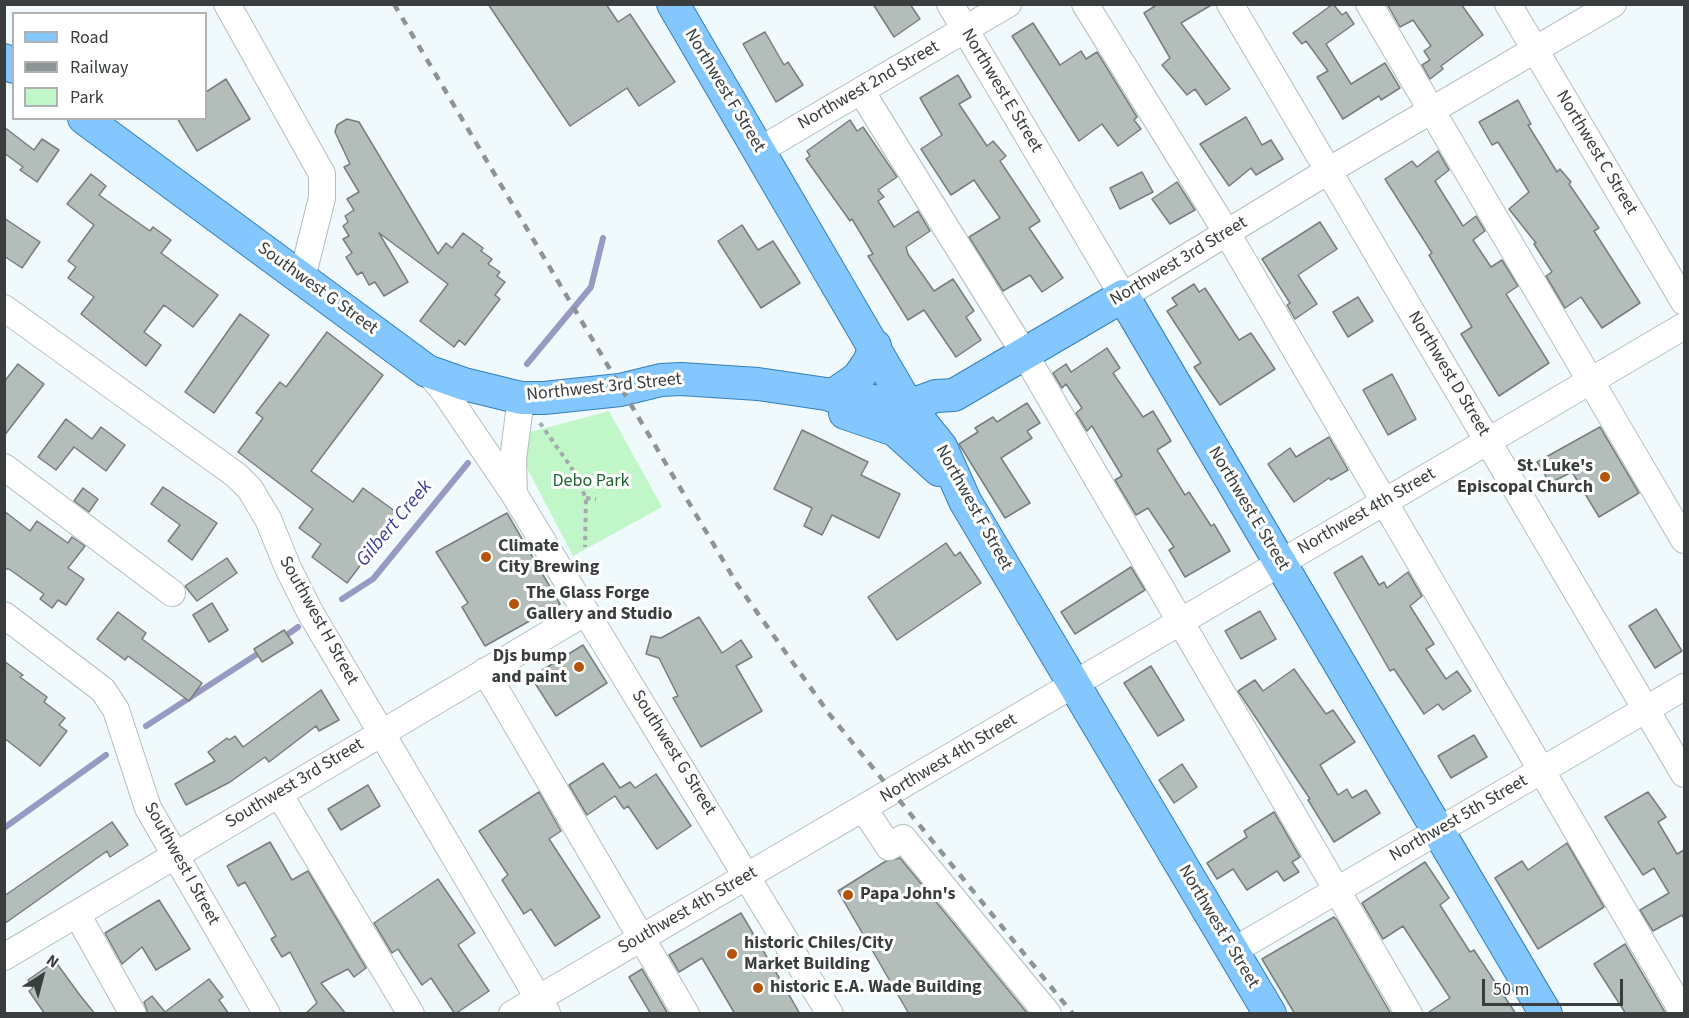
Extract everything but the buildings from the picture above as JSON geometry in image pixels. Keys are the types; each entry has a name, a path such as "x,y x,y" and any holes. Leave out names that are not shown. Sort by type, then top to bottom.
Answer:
{"main road":[{"name":"Northwest F Street","path":"673,4 908,406 934,437 965,501 1270,1014"},
{"name":"Southwest G Street","path":"87,120 427,371"},
{"name":"Northwest 3rd Street","path":"427,371 529,409 544,398 620,390 661,380 713,380 908,406 936,396 954,395 1123,296"},
{"name":"Northwest E Street","path":"1123,296 1546,1014"},
{"path":"832,396 858,378 869,362 875,346"},
{"name":"Northwest 3rd Street","path":"713,380 881,423 895,430 922,453 965,501"},
{"path":"934,437 954,395"}],"street":[{"path":"227,4 322,174 322,198 302,278"},
{"name":"Northwest E Street","path":"950,4 1123,296"},
{"name":"Northwest 2nd Street","path":"760,150 1008,4"},
{"path":"1086,4 1227,233 1684,1014"},
{"name":"Northwest D Street","path":"1230,4 1684,774"},
{"path":"1369,4 1593,380 1684,540"},
{"name":"Northwest C Street","path":"1508,4 1684,302"},
{"name":"Northwest 3rd Street","path":"1123,296 1328,171 1613,4"},
{"path":"861,91 1024,353 1409,1014"},
{"name":"Southwest H Street","path":"4,308 236,475 250,489 268,519 288,568 310,612 543,1006"},
{"name":"Northwest 4th Street","path":"864,809 1684,326"},
{"name":"Southwest G Street","path":"427,371 444,391 513,494 748,875 830,1014"},
{"path":"513,494 513,459 529,409"},
{"path":"4,467 171,592"},
{"name":"Southwest 3rd Street","path":"4,957 586,612"},
{"name":"Southwest I Street","path":"4,615 103,690 116,710 148,808 267,1014"},
{"path":"485,671 686,1014"},
{"name":"Northwest 5th Street","path":"1233,951 1684,687"},
{"path":"279,794 411,1014"},
{"path":"864,809 889,847 903,838 1048,1014"},
{"name":"Southwest 4th Street","path":"512,1014 543,1006 642,938 864,809"},
{"path":"77,914 133,1014"}],"path":[{"path":"529,409 571,467 586,498 585,547"},
{"path":"586,498 596,499"}],"green space":[{"name":"Debo Park","path":"609,411 662,507 573,556 527,468 527,433"}],"waterway":[{"name":"Gilbert Creek","path":"527,364 591,287 603,238"},
{"name":"Gilbert Creek","path":"342,599 373,579 468,463"},
{"name":"Gilbert Creek","path":"281,639 298,627"},
{"name":"Gilbert Creek","path":"146,726 262,651"},
{"name":"Gilbert Creek","path":"4,828 106,755"}],"railway":[{"path":"394,4 737,584 830,715 1073,1014"}],"place":[{"name":"St. Luke's Episcopal Church","path":"1605,477"},
{"name":"Climate City Brewing","path":"486,557"},
{"name":"The Glass Forge Gallery and Studio","path":"514,604"},
{"name":"Djs bump and paint","path":"579,667"},
{"name":"Papa John's","path":"848,895"},
{"name":"historic Chiles/City Market Building","path":"732,954"},
{"name":"historic E.A. Wade Building","path":"758,988"}]}
